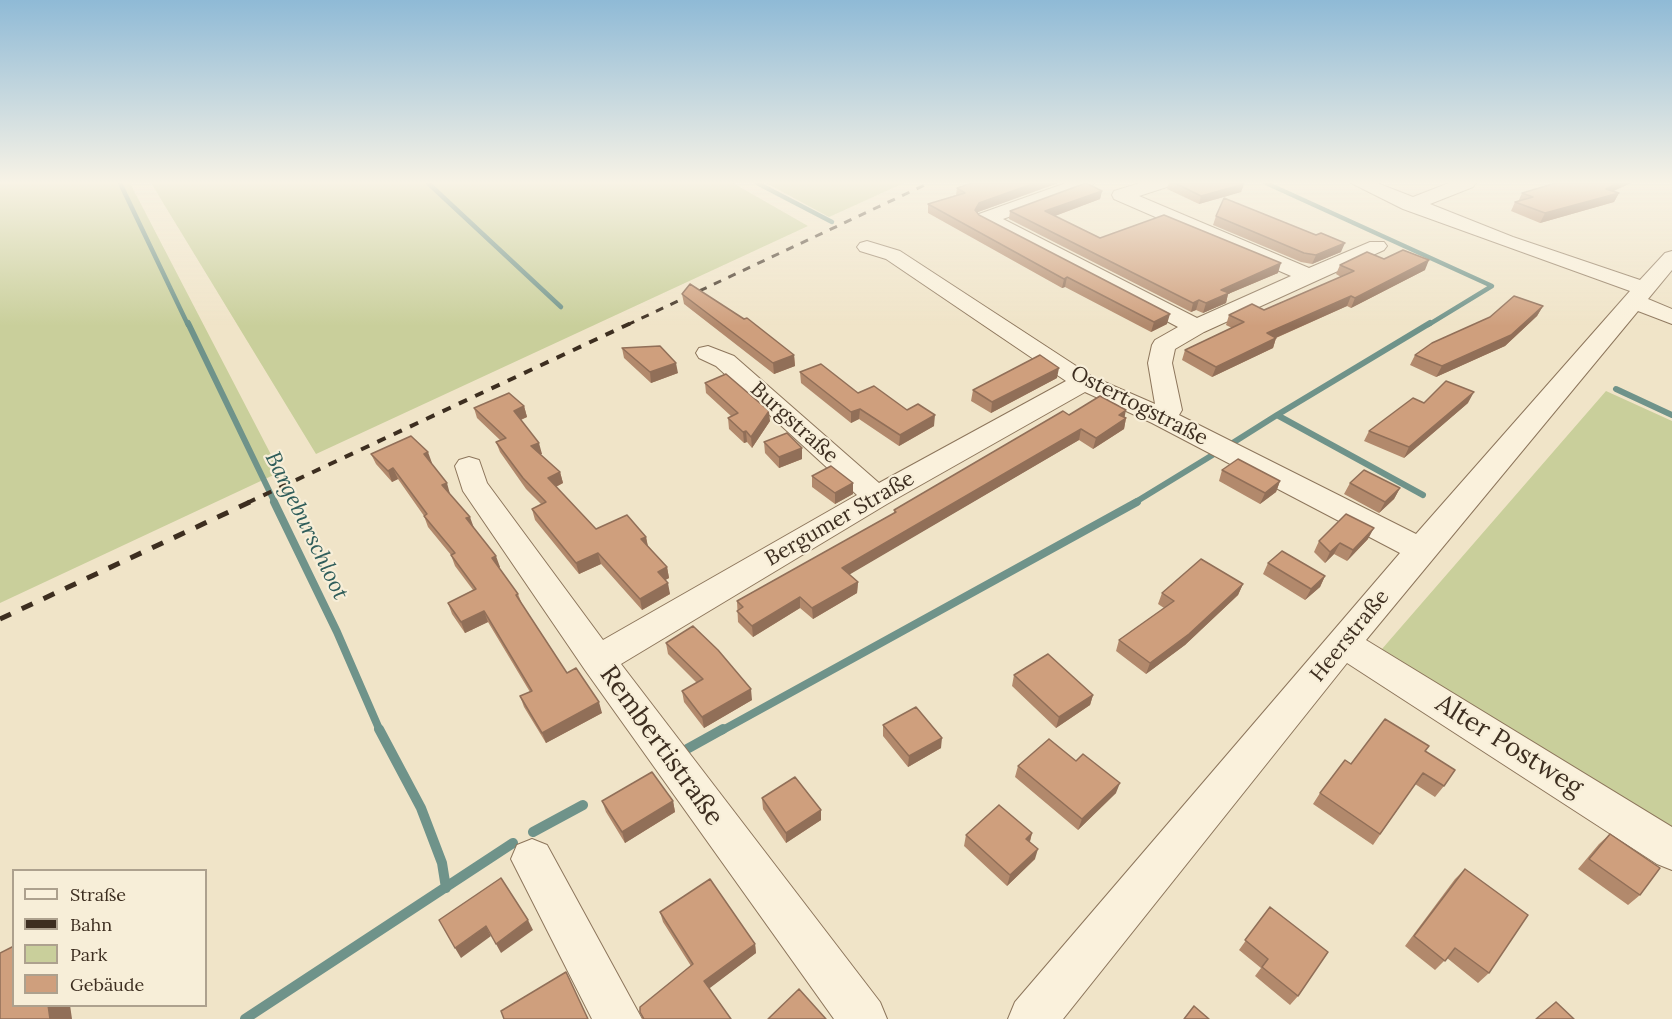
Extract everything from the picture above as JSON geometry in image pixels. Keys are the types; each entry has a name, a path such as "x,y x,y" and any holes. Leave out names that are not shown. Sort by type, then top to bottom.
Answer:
{"street":[{"path":"1010,231 1196,327"},
{"path":"1221,231 1309,276"},
{"path":"1475,231 1639,295 1672,316"},
{"path":"1161,417 1169,410 1160,363 1164,345 1196,327 1377,246"},
{"name":"Ostertogstraße","path":"867,247 893,255 1084,382 1161,417 1420,550"},
{"name":"Heerstraße","path":"1032,1019 1345,644 1420,550 1672,257"},
{"name":"Burgstraße","path":"708,353 725,361 877,497"},
{"name":"Bergumer Straße","path":"598,660 877,497 1084,382"},
{"name":"Rembertistraße","path":"469,466 473,484 598,660 863,1019"},
{"name":"Alter Postweg","path":"1345,644 1672,850"},
{"path":"532,859 618,1019"}],"green space":[{"path":"0,231 155,231 280,472 0,603"},
{"path":"180,231 798,231 316,454"},
{"path":"1606,391 1672,421 1672,832 1382,649"}],"building":[{"path":"976,231 1009,231 1170,314 1154,322 1067,277 1064,279"},
{"path":"1049,231 1085,231 1100,238 1121,231 1202,231 1281,263 1221,290 1229,293 1206,303 1199,300 1193,303"},
{"path":"1251,231 1305,231 1316,235 1321,233 1345,243 1316,255 1304,253"},
{"path":"1403,250 1429,260 1355,298 1351,296 1267,333 1276,338 1216,367 1185,350 1244,322 1229,315 1252,304 1264,310 1354,271 1340,265 1367,252 1384,259"},
{"path":"690,284 744,319 747,318 794,355 773,363 682,294"},
{"path":"1514,296 1543,306 1511,335 1442,366 1415,355 1432,343 1490,317"},
{"path":"660,346 676,363 650,372 622,348"},
{"path":"1040,355 1059,368 992,402 973,390"},
{"path":"821,364 858,393 874,386 907,410 918,404 935,415 900,435 860,409 851,412 800,372"},
{"path":"726,374 769,411 751,437 728,418 738,413 705,383"},
{"path":"1446,381 1474,392 1409,447 1369,431 1413,398 1424,403"},
{"path":"509,393 524,406 514,411 539,443 531,446 560,472 548,478 596,529 627,515 646,537 641,539 667,567 658,572 668,583 640,599 598,553 576,563 532,509 546,502 523,478 496,442 506,438 474,408"},
{"path":"1100,396 1126,410 1119,415 1126,418 1096,438 1081,429 842,568 858,582 812,608 800,597 752,626 737,611 743,607 737,601 896,512 894,510 1063,411 1069,415"},
{"path":"787,433 802,448 779,457 764,442"},
{"path":"411,436 428,452 424,454 447,483 442,485 470,517 466,518 496,556 492,558 518,594 516,595 567,673 576,668 599,702 542,733 520,696 532,691 484,611 461,622 448,603 476,589 451,555 455,553 424,516 427,514 393,468 388,471 371,454"},
{"path":"1238,459 1280,481 1265,493 1222,470"},
{"path":"831,466 853,483 835,493 812,476"},
{"path":"1364,470 1400,488 1385,502 1350,483"},
{"path":"1346,514 1374,528 1353,550 1340,543 1330,552 1319,541"},
{"path":"1282,551 1325,576 1311,589 1268,563"},
{"path":"1201,559 1243,584 1189,634 1150,663 1119,640 1174,601 1162,593"},
{"path":"693,626 718,650 751,689 702,717 682,691 703,679 666,643"},
{"path":"1048,654 1093,695 1059,717 1014,675"},
{"path":"916,707 942,738 909,756 883,725"},
{"path":"1385,719 1429,746 1425,751 1455,770 1444,786 1423,773 1380,834 1320,793 1345,760 1351,764"},
{"path":"1049,739 1076,761 1083,754 1120,783 1082,819 1018,766"},
{"path":"652,772 673,801 622,832 602,801"},
{"path":"795,777 821,810 786,833 762,798"},
{"path":"999,805 1032,833 1026,839 1038,849 1010,875 966,835"},
{"path":"1610,834 1660,868 1640,895 1589,859"},
{"path":"1465,869 1528,915 1489,973 1455,948 1445,961 1414,936"},
{"path":"501,878 528,920 496,944 486,926 455,948 439,920"},
{"path":"710,879 755,944 704,981 731,1019 644,1019 640,1007 693,964 660,912"},
{"path":"1270,907 1328,952 1298,996 1262,967 1268,959 1245,940"},
{"path":"12,947 12,1007 48,1007 50,1019 0,1019 0,953"},
{"path":"566,972 588,1019 504,1019 501,1011"},
{"path":"799,989 826,1019 768,1019"},
{"path":"1556,1002 1574,1019 1536,1019"},
{"path":"1194,1006 1209,1019 1184,1019"}],"waterway":[{"name":"Bargeburschloot","path":"143,231 188,325"},
{"path":"479,231 561,307"},
{"path":"1370,231 1492,286 1428,325"},
{"name":"Bargeburschloot","path":"188,323 275,503"},
{"path":"1277,415 1430,323"},
{"path":"1616,389 1672,415"},
{"path":"1231,444 1277,415"},
{"path":"1277,415 1423,495"},
{"path":"1134,503 1219,451"},
{"name":"Bargeburschloot","path":"274,502 337,632 380,730"},
{"path":"721,731 1137,502"},
{"path":"687,749 723,729"},
{"name":"Bargeburschloot","path":"380,730 421,808 442,863 446,887"},
{"path":"533,832 583,805"},
{"path":"446,887 513,843"},
{"path":"245,1019 446,887"}],"railway":[{"path":"627,325 828,231"},
{"path":"247,503 631,323"},
{"path":"0,619 250,502"}]}
